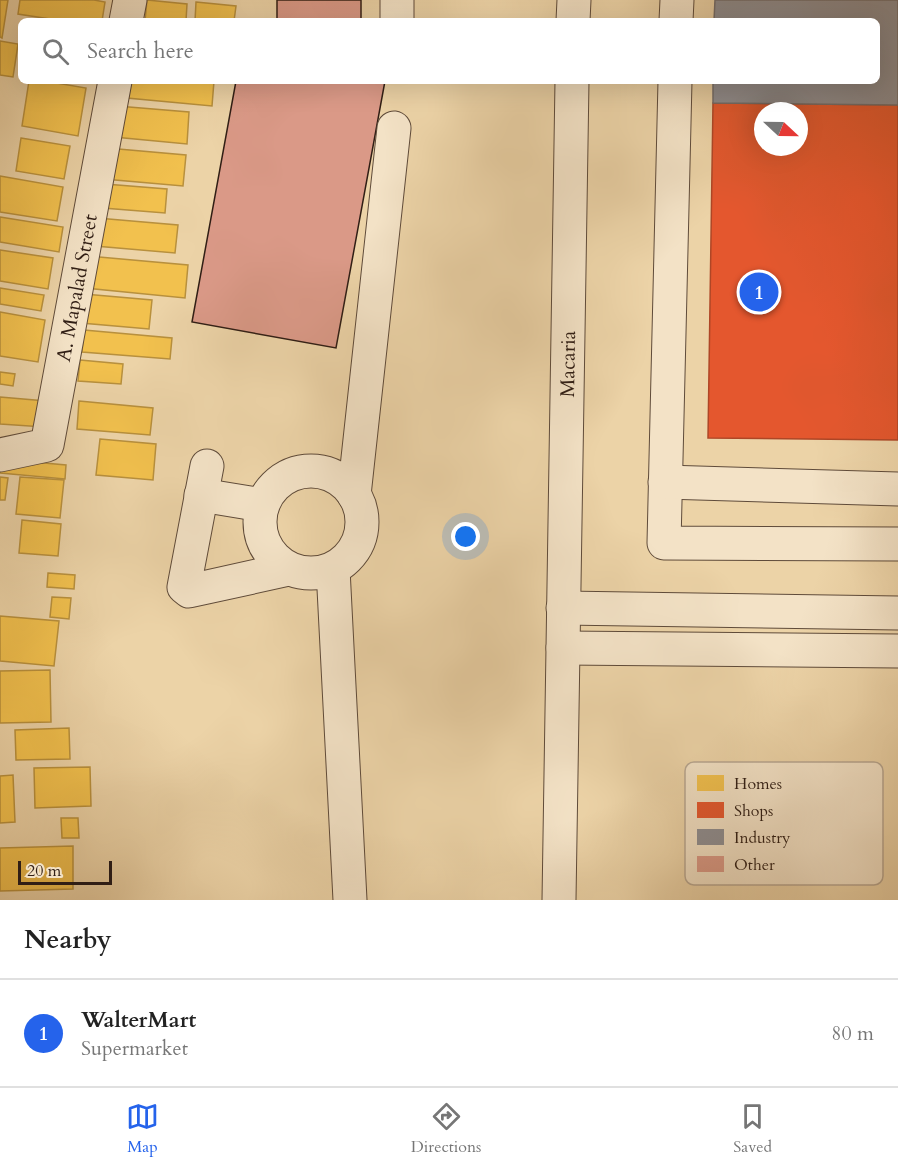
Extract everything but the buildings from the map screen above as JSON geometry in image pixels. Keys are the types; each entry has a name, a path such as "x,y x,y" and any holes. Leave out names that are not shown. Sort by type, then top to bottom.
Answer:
{"street":[{"path":"127,18 130,0"},
{"path":"397,0 397,18"},
{"path":"573,18 574,0"},
{"path":"676,18 677,0"},
{"name":"A. Mapalad Street","path":"0,455 47,445 114,84"},
{"name":"Macaria","path":"559,900 572,84"},
{"path":"675,84 664,543 898,544"},
{"path":"354,495 394,128"},
{"path":"306,471 320,472 333,476 345,484 354,495 360,508 362,523 360,537 354,550 345,561 333,569 303,574 276,561 267,549 261,535 262,505 269,492 280,482 306,471"},
{"path":"262,505 204,481 184,587 189,591 289,569"},
{"path":"665,482 898,489"},
{"path":"333,569 350,900"},
{"path":"563,608 898,613"},
{"path":"563,648 898,651"}],"place":[{"name":"WalterMart","path":"759,292"}]}
